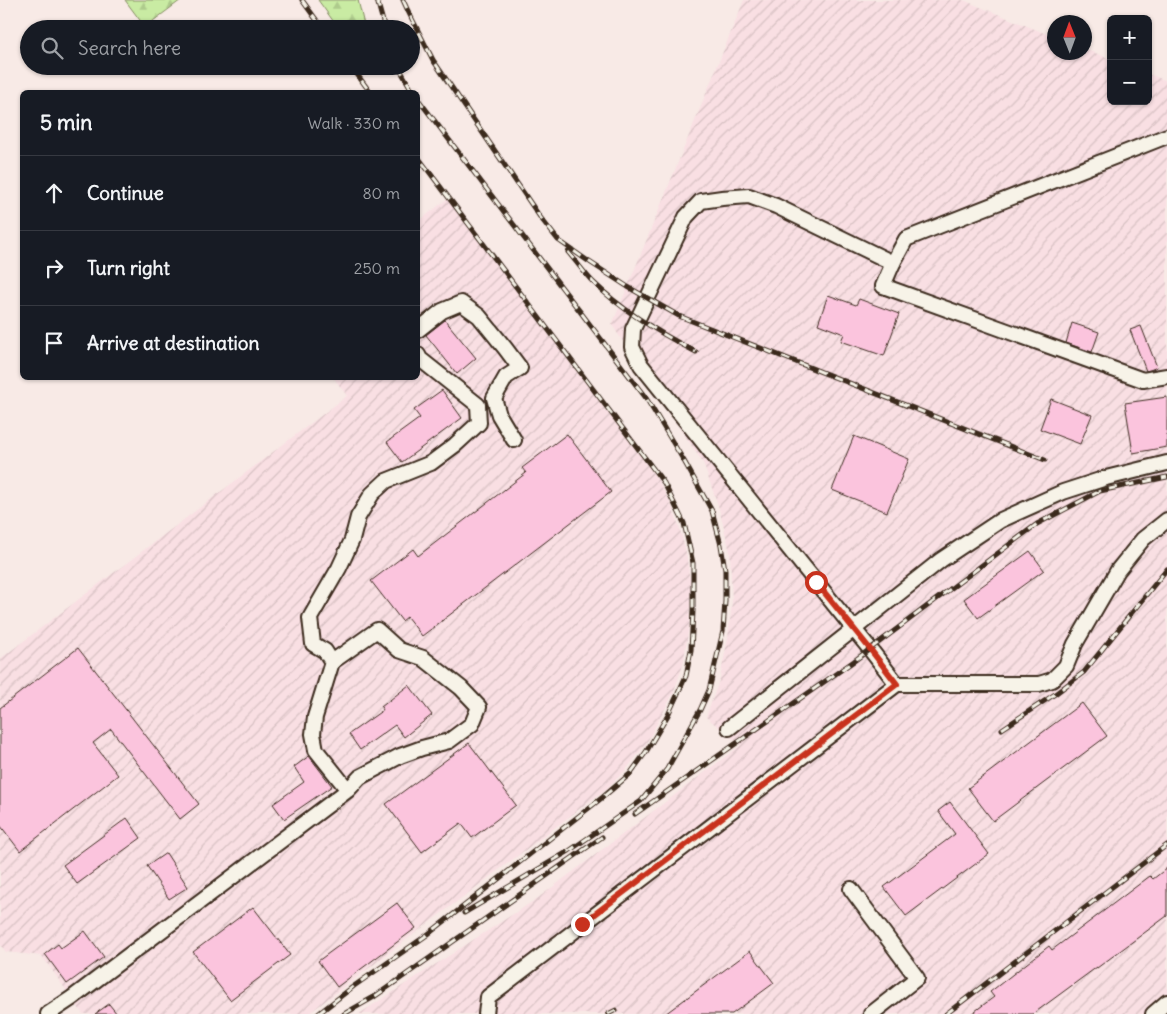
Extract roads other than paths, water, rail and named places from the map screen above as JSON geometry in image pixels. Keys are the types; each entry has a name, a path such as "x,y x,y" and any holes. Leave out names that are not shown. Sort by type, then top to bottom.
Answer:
{"lane":[{"path":"1167,136 906,239 883,286 1143,380 1167,376"},
{"path":"893,264 776,206 749,196 702,201 686,217 633,329 632,346 641,366 854,628 897,684"},
{"path":"420,328 442,311 461,303 479,316 505,348 520,368 506,377 494,398 487,403 478,405"},
{"path":"332,662 325,651 313,644 310,618 339,568 352,540 358,517 372,494 386,481 431,463 456,446 480,423 478,405 420,359"},
{"path":"494,398 499,415 514,440"},
{"path":"729,728 941,560 1001,520 1063,492 1106,478 1167,463"},
{"path":"486,1014 488,997 897,684 1039,684 1052,680 1066,666 1076,644 1118,570 1143,539 1167,520"},
{"path":"48,1014 80,992 348,790 360,777 400,756 449,741 472,724 479,707 460,688 423,658 399,650 377,630 332,662 315,716 313,734 316,750 348,790"},
{"path":"851,889 917,978 871,1014"},
{"path":"1153,1014 1167,1002"}],"railway":[{"path":"302,0 316,20"},
{"path":"377,0 383,20"},
{"path":"403,0 413,20"},
{"path":"420,35 433,60 540,217 558,240 588,261 628,287 679,316 1045,460"},
{"path":"358,75 369,90"},
{"path":"403,75 412,90"},
{"path":"420,102 646,398 712,511 725,570 723,631 709,690 667,769 641,801 569,851 464,913"},
{"path":"318,1014 354,986 427,935 630,774 646,752 668,715 686,676 691,650 693,563 684,523 664,483 420,160"},
{"path":"568,252 593,282 629,312 696,352"},
{"path":"635,814 854,661 1037,524 1100,491 1167,477"},
{"path":"1002,729 1055,694 1084,672 1167,569"},
{"path":"344,1014 374,997 602,837"},
{"path":"946,1014 1167,845"},
{"path":"608,1014 616,1010"}]}
